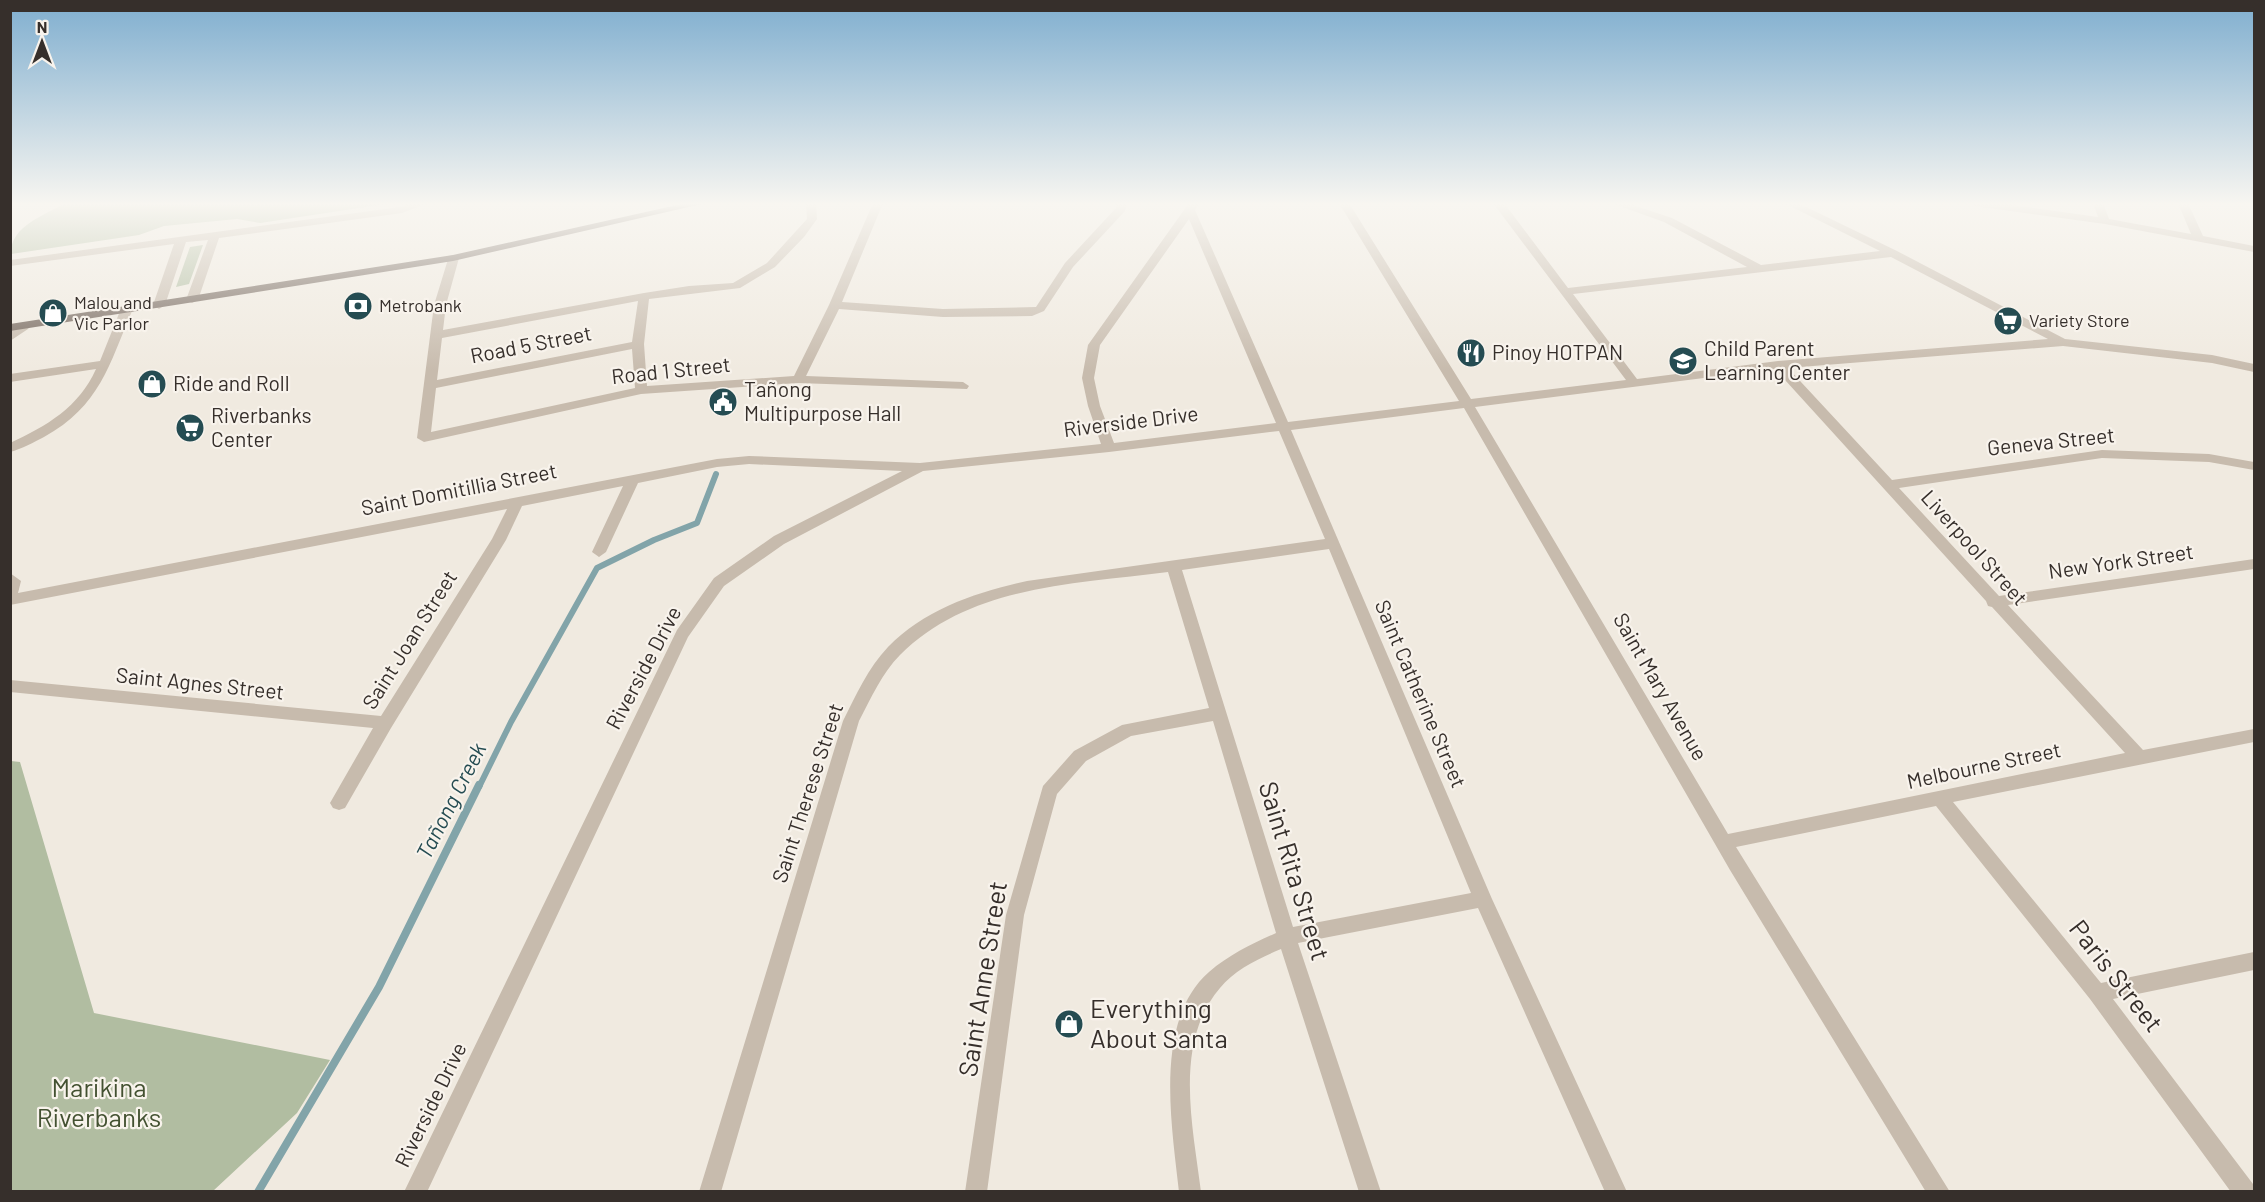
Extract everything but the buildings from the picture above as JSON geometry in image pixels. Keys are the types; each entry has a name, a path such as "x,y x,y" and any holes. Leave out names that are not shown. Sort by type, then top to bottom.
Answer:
{"main road":[{"path":"10,328 446,259"}],"street":[{"path":"10,263 37,259"},
{"path":"159,305 175,259"},
{"path":"192,300 206,259"},
{"path":"432,385 440,305 453,259"},
{"path":"437,335 644,296 689,289 736,286 777,259"},
{"path":"798,379 835,305 854,259"},
{"path":"835,305 943,313 1032,312 1040,309 1074,259"},
{"path":"1109,448 1094,406 1088,378 1094,345 1155,259"},
{"name":"Saint Catherine Street","path":"1213,259 1483,899 1616,1191"},
{"name":"Saint Mary Avenue","path":"1378,259 1467,403 1723,842 1939,1191"},
{"path":"1540,259 1635,384"},
{"path":"1741,259 1758,268"},
{"path":"1564,292 1838,259"},
{"path":"1905,259 2063,342"},
{"path":"641,390 638,344 644,296"},
{"path":"10,448 47,431 67,417 95,385 126,311"},
{"path":"10,338 24,326"},
{"name":"Riverside Drive","path":"415,1191 682,634 719,582 779,540 920,467 1109,448 1778,365 2063,342 2212,359 2254,368"},
{"name":"Road 5 Street","path":"432,385 638,344"},
{"path":"10,378 105,364"},
{"name":"Liverpool Street","path":"1778,365 2139,757"},
{"name":"Road 1 Street","path":"432,385 424,438 641,390 798,379 963,386"},
{"name":"Geneva Street","path":"1889,485 2102,454 2209,458 2254,466"},
{"name":"Saint Domitillia Street","path":"10,578 14,581 10,598 717,463 749,460 920,467"},
{"path":"599,552 633,478"},
{"name":"Saint Joan Street","path":"339,803 385,723 499,540 516,501"},
{"name":"Saint Therese Street","path":"710,1191 851,721 876,675 893,652 920,628 984,596 1027,586 1334,543"},
{"name":"New York Street","path":"1994,602 2254,564"},
{"name":"Saint Rita Street","path":"1173,565 1287,937 1370,1191"},
{"name":"Saint Agnes Street","path":"10,686 385,723"},
{"name":"Saint Anne Street","path":"976,1191 1015,915 1049,791 1080,756 1128,730 1219,713"},
{"name":"Melbourne Street","path":"1723,842 1800,829 1939,797 2254,736"},
{"name":"Paris Street","path":"1939,797 2097,993 2245,1191"},
{"path":"1190,1191 1178,1089 1187,1022 1204,988 1227,966 1259,946 1287,937 1483,899"},
{"path":"2097,993 2254,961"}],"green space":[{"path":"186,259 198,259 189,284 176,287"},
{"name":"Marikina Riverbanks","path":"11,761 20,762 94,1013 330,1060 297,1113 213,1191 11,1191"}],"waterway":[{"name":"Tañong Creek","path":"479,787 511,722 597,568 654,540 697,523 716,474"},
{"name":"Tañong Creek","path":"258,1192 379,987 479,785"}],"place":[{"name":"Metrobank","path":"358,306"},
{"name":"Malou and Vic Parlor","path":"53,313"},
{"name":"Variety Store","path":"2008,321"},
{"name":"Pinoy HOTPAN","path":"1471,353"},
{"name":"Child Parent Learning Center","path":"1683,361"},
{"name":"Ride and Roll","path":"152,384"},
{"name":"Tañong Multipurpose Hall","path":"723,402"},
{"name":"Riverbanks Center","path":"190,428"},
{"name":"Everything About Santa","path":"1069,1024"}]}
